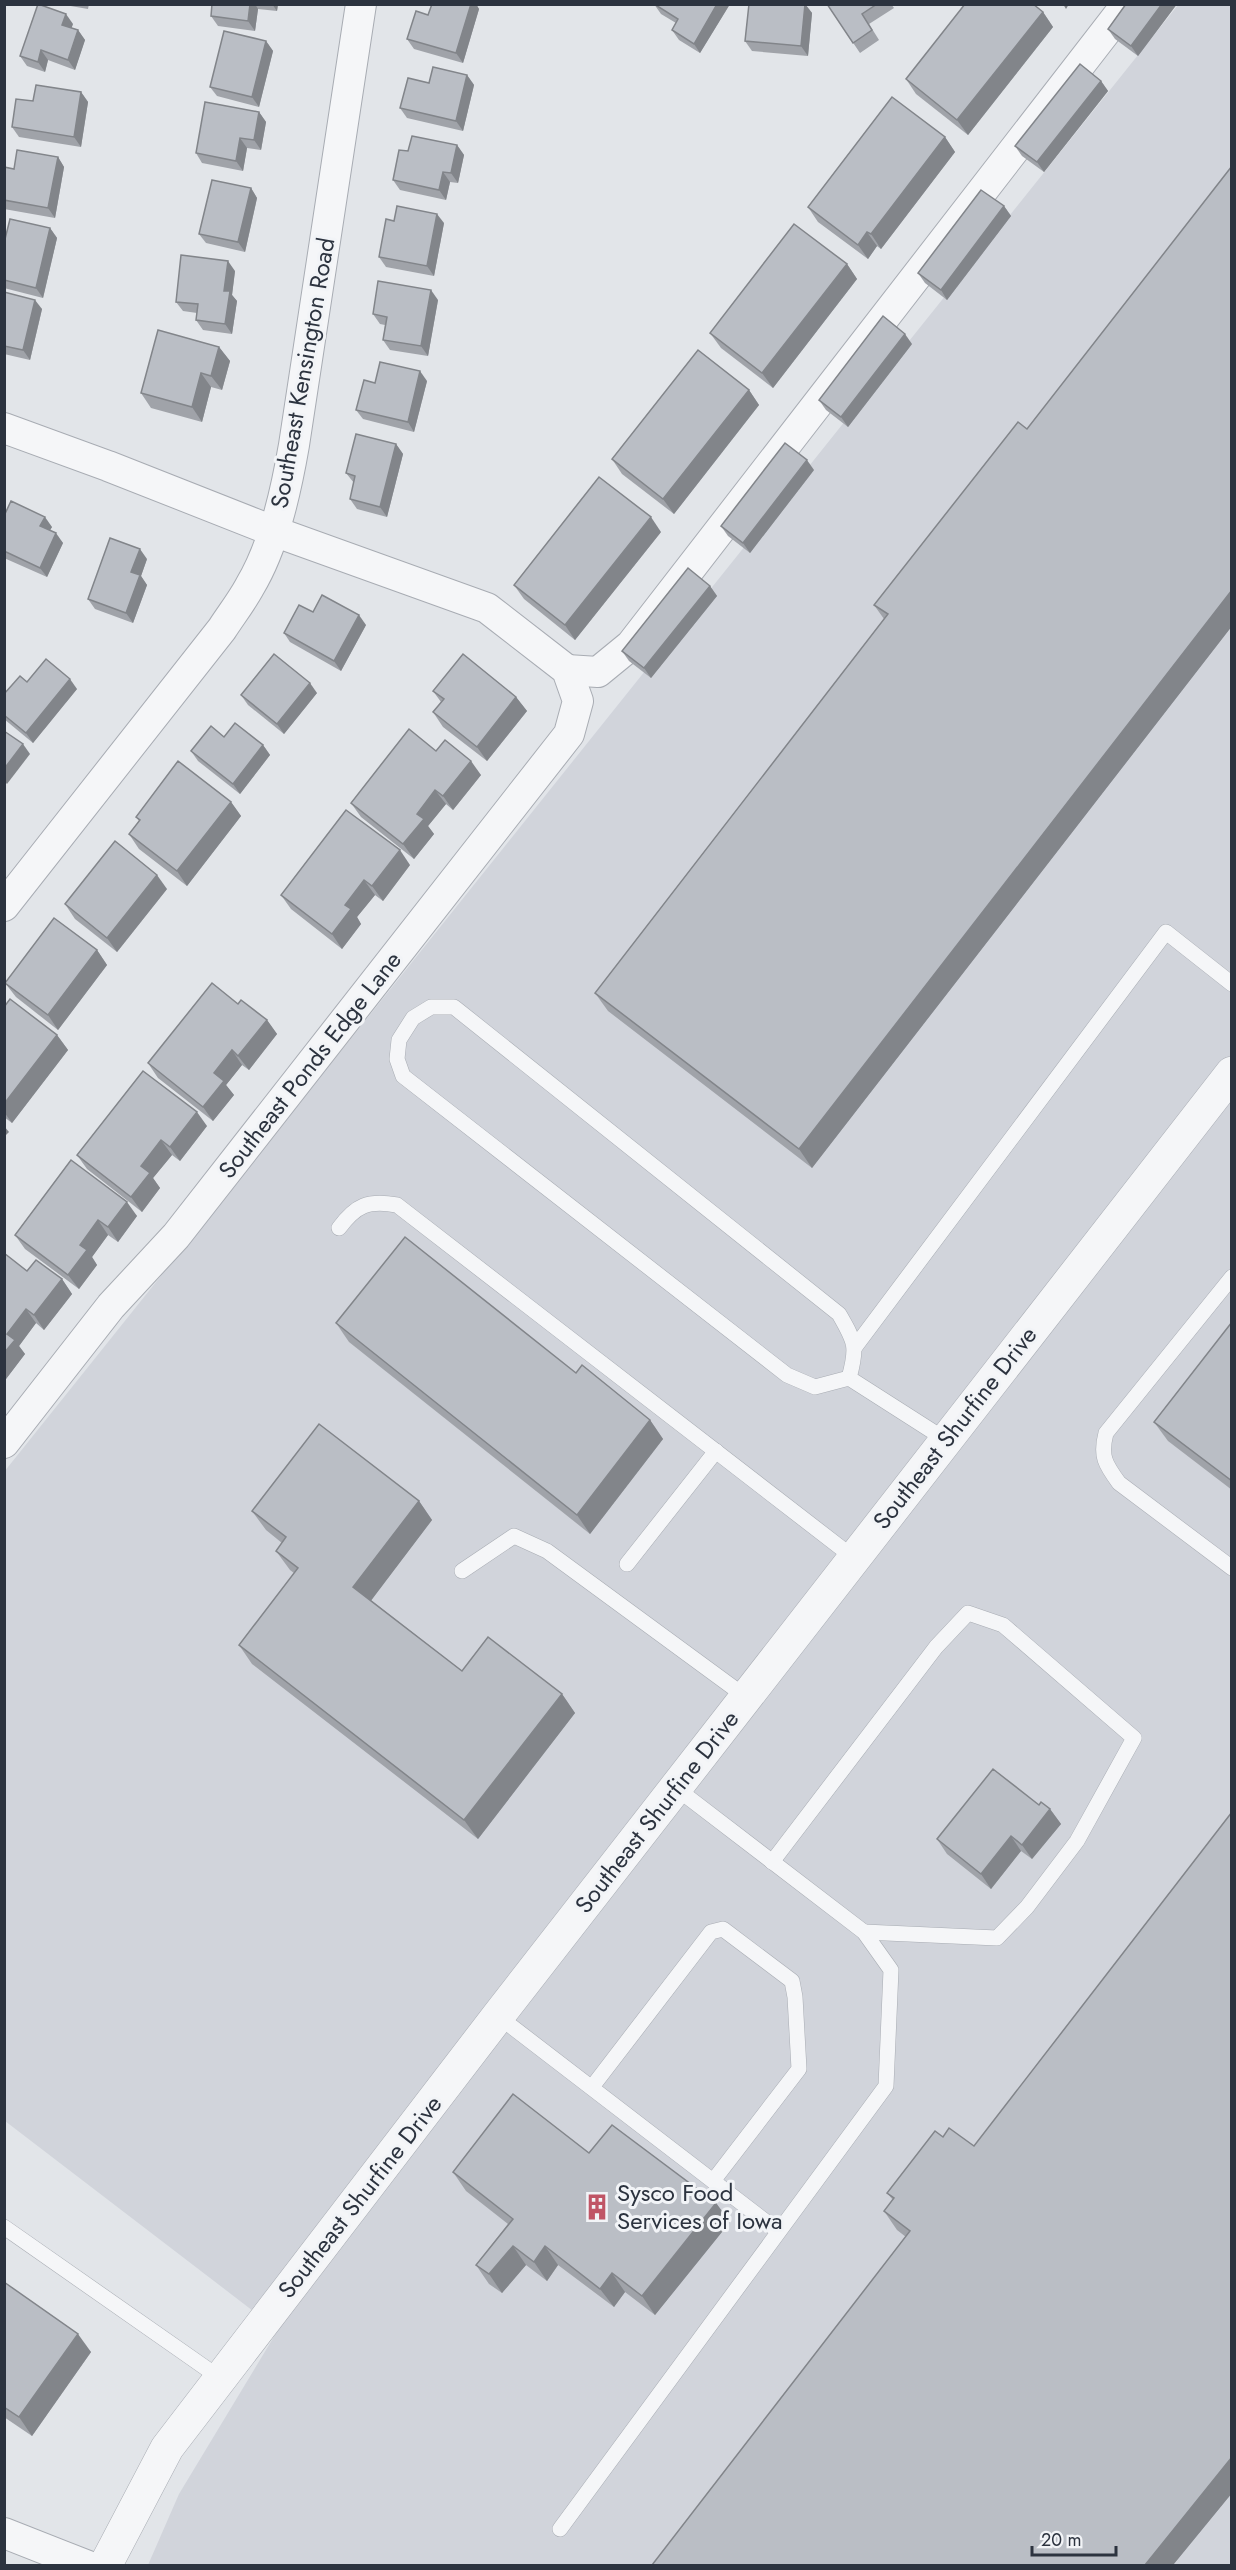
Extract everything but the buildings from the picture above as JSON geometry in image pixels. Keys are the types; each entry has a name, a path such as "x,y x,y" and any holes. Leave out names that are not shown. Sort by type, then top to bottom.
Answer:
{"street":[{"name":"Southeast Kensington Road","path":"4,906 222,629 251,585 273,531 286,492 294,445 361,4"},
{"path":"4,428 273,531 487,608 567,670 598,672 631,645 1127,4"},
{"name":"Southeast Ponds Edge Lane","path":"4,1443 111,1306 176,1236 569,734 578,701 567,670"},
{"name":"Southeast Shurfine Drive","path":"105,2565 167,2448 498,2016 1232,1073"},
{"path":"4,2533 88,2565"}],"lane":[{"path":"855,1347 1166,932 1232,984"},
{"path":"849,1377 856,1352 839,1314 454,1007 431,1007 412,1018 399,1040 397,1059 404,1076 787,1375 815,1387 849,1377 946,1440"},
{"path":"339,1228 353,1210 378,1202 397,1205 854,1558"},
{"path":"1232,1277 1106,1433 1102,1448 1107,1466 1119,1483 1232,1568"},
{"path":"627,1564 716,1451"},
{"path":"462,1571 514,1536 547,1551 746,1697"},
{"path":"772,1862 936,1647 968,1613 1003,1624 1134,1738 1077,1841 1027,1907 997,1938 864,1932"},
{"path":"560,2529 886,2086 891,1970 864,1932 676,1788"},
{"path":"592,2087 711,1932 723,1929 792,1982 799,2069 713,2181"},
{"path":"498,2016 778,2231"},
{"path":"4,2227 220,2379"}],"shaded area":[{"path":"1178,5 1231,5 1231,2565 148,2565 179,2494 278,2330 5,2121 4,1472"}],"place":[{"name":"Sysco Food Services of Iowa","path":"597,2207"}]}
